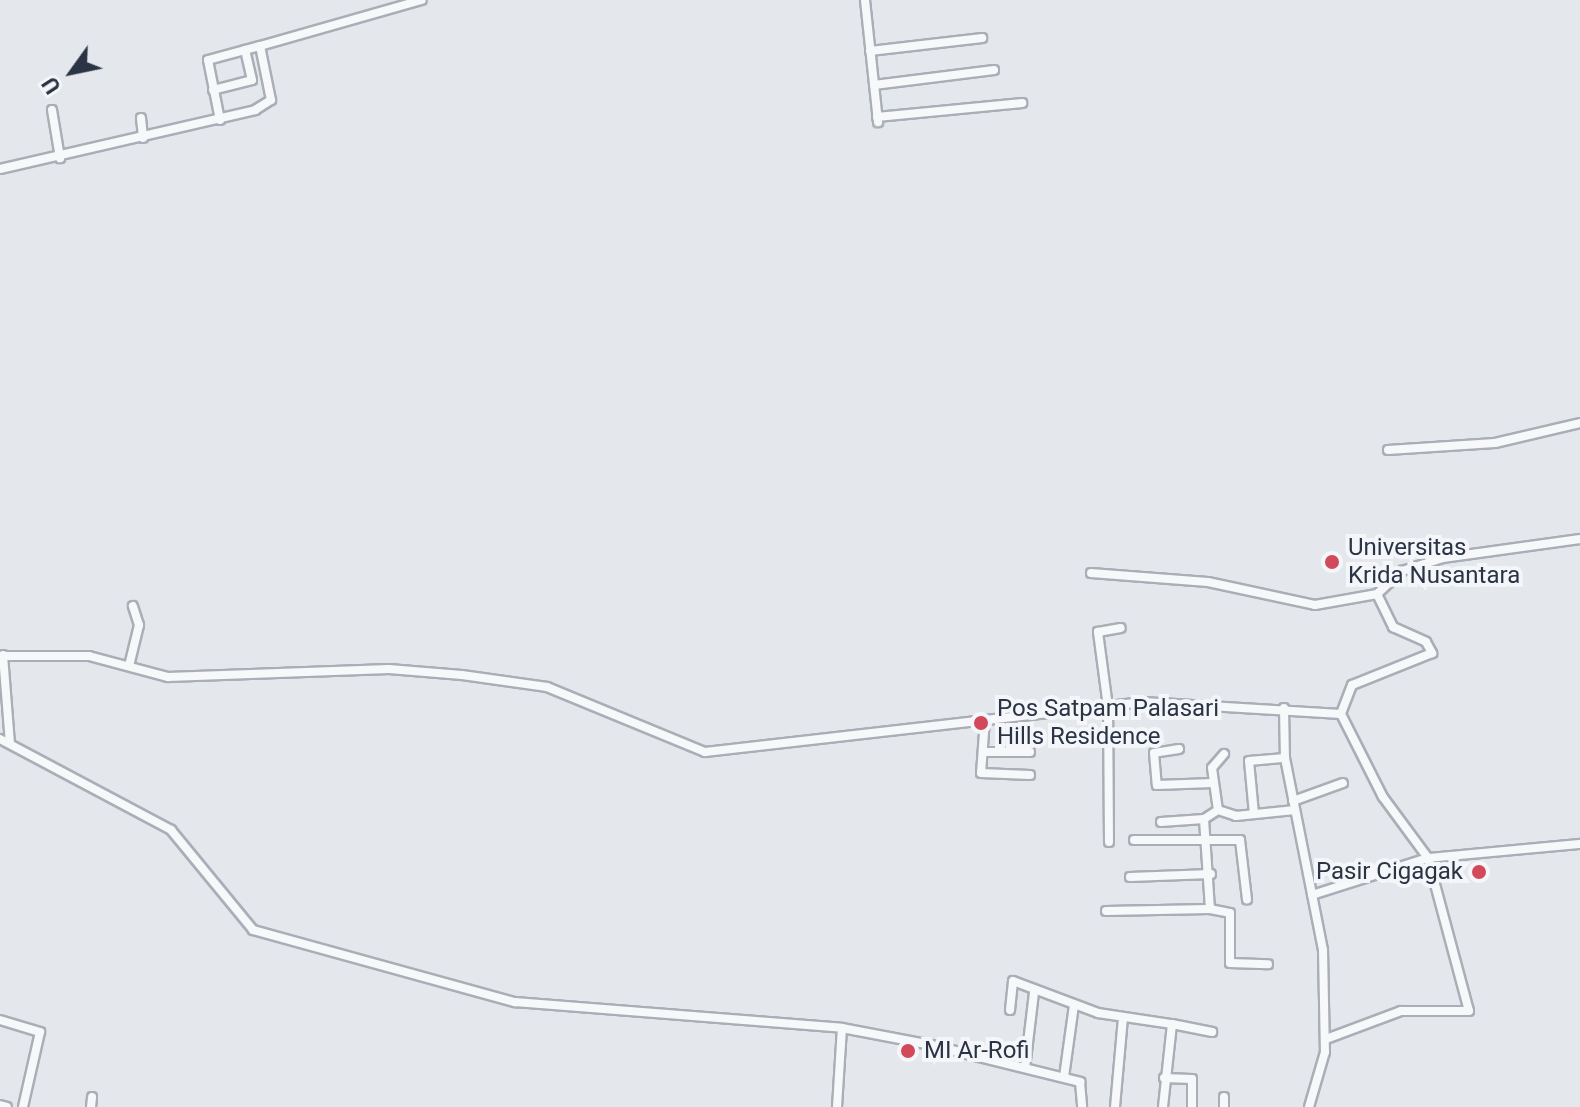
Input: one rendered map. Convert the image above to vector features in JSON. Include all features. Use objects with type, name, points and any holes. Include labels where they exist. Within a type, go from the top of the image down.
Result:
[{"type":"street","points":[[220,120],[208,60],[422,0]]},
{"type":"street","points":[[865,0],[878,120],[1022,103]]},
{"type":"street","points":[[870,51],[982,38]]},
{"type":"street","points":[[0,169],[220,120],[271,100],[260,46]]},
{"type":"street","points":[[213,90],[252,80],[245,50]]},
{"type":"street","points":[[874,85],[994,70]]},
{"type":"street","points":[[52,110],[60,158]]},
{"type":"street","points":[[141,118],[143,138]]},
{"type":"street","points":[[1388,450],[1495,443],[1580,423]]},
{"type":"street","points":[[1091,573],[1208,582],[1324,606],[1377,594],[1402,571],[1443,558],[1580,539]]},
{"type":"street","points":[[1326,1039],[1401,1011],[1468,1013],[1428,858],[1383,797],[1341,714],[1352,685],[1432,653],[1426,642],[1393,627],[1377,594]]},
{"type":"street","points":[[129,666],[139,625],[133,606]]},
{"type":"street","points":[[1109,842],[1108,707],[1098,632],[1121,628]]},
{"type":"street","points":[[10,743],[2,656],[49,652],[129,666],[168,677],[389,669],[547,687],[705,752],[985,719],[1195,701],[1341,714]]},
{"type":"street","points":[[1284,708],[1285,758],[1312,895],[1326,1039],[1322,1066],[1309,1107]]},
{"type":"street","points":[[985,719],[982,775],[1030,775]]},
{"type":"street","points":[[0,739],[171,830],[253,930],[515,1002],[842,1028],[1064,1077],[1083,1084],[1082,1107]]},
{"type":"street","points":[[1179,749],[1154,753],[1157,785],[1213,783]]},
{"type":"street","points":[[983,752],[1030,752]]},
{"type":"street","points":[[1218,810],[1213,783],[1215,758],[1224,754]]},
{"type":"street","points":[[1254,814],[1249,761],[1285,758]]},
{"type":"street","points":[[1161,822],[1204,819],[1218,810],[1254,814],[1294,806],[1343,783]]},
{"type":"street","points":[[1204,819],[1211,874],[1210,909]]},
{"type":"street","points":[[1134,840],[1208,837],[1243,842],[1247,900]]},
{"type":"street","points":[[1312,895],[1428,858],[1580,844]]},
{"type":"street","points":[[1130,877],[1211,874]]},
{"type":"street","points":[[1106,911],[1210,909],[1230,913],[1230,963],[1268,964]]},
{"type":"street","points":[[1010,1010],[1013,981],[1034,992],[1074,1005],[1212,1032]]},
{"type":"street","points":[[1025,1068],[1034,992]]},
{"type":"street","points":[[1064,1077],[1074,1005]]},
{"type":"street","points":[[1115,1107],[1123,1017]]},
{"type":"street","points":[[0,1020],[40,1032],[23,1107]]},
{"type":"street","points":[[1163,1107],[1172,1024]]},
{"type":"street","points":[[837,1107],[842,1028]]},
{"type":"street","points":[[1164,1078],[1192,1079],[1192,1107]]},
{"type":"street","points":[[91,1107],[92,1097]]},
{"type":"street","points":[[1224,1097],[1224,1107]]},
{"type":"street","points":[[0,1105],[7,1107]]},
{"type":"place","name":"Universitas Krida Nusantara","points":[[1332,562]]},
{"type":"place","name":"Pos Satpam Palasari Hills Residence","points":[[981,723]]},
{"type":"place","name":"Pasir Cigagak","points":[[1479,872]]},
{"type":"place","name":"MI Ar-Rofi","points":[[908,1051]]}]
